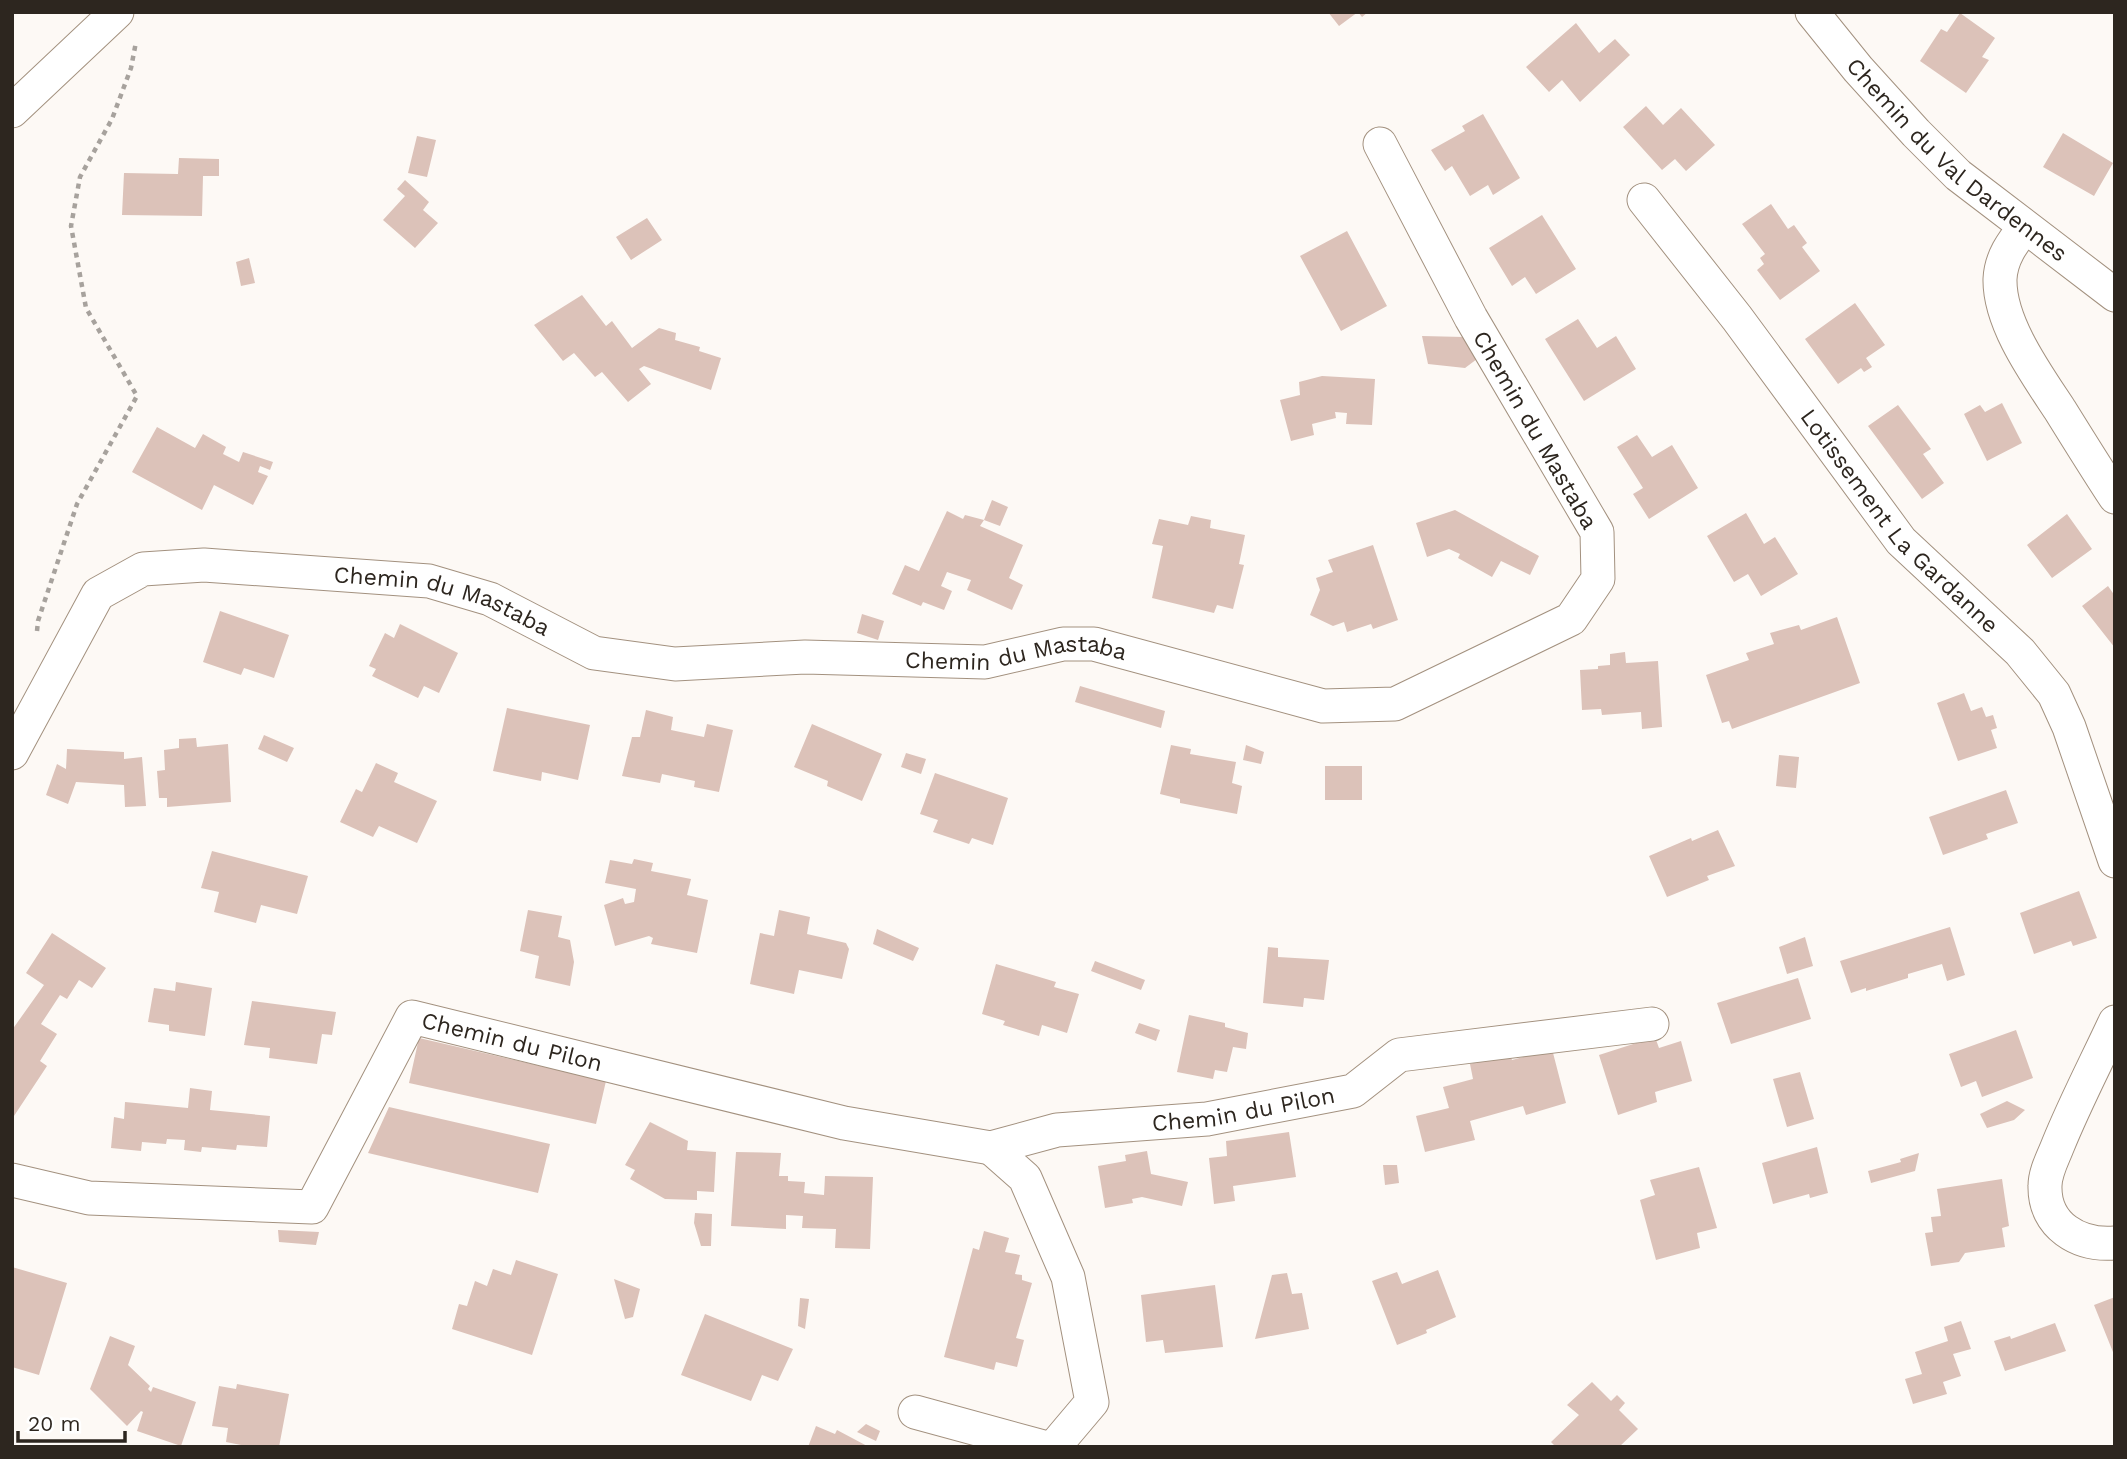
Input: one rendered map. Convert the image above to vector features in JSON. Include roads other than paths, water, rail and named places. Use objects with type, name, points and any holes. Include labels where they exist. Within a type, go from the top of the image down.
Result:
[{"type":"street","name":"Chemin du Val Dardennes","points":[[1812,12],[1916,133],[1958,175],[2115,295]]},
{"type":"street","points":[[12,111],[127,23]]},
{"type":"street","name":"Chemin du Mastaba","points":[[12,753],[98,594],[143,569],[204,565],[429,582],[490,599],[594,653],[674,664],[805,657],[985,662],[1063,644],[1094,644],[1323,706],[1395,704],[1571,619],[1598,579],[1597,532],[1471,318],[1380,144]]},
{"type":"street","name":"Lotissement La Gardanne","points":[[1644,200],[1737,318],[1901,541],[2020,652],[2054,694],[2069,727],[2115,861]]},
{"type":"street","points":[[2025,227],[2007,250],[2000,280],[2010,323],[2035,372],[2115,497]]},
{"type":"street","name":"Chemin du Pilon","points":[[12,1180],[89,1198],[312,1207],[412,1017],[844,1123],[991,1147],[1057,1130],[1207,1119],[1353,1091],[1399,1055],[1652,1024]]},
{"type":"street","points":[[2115,1022],[2070,1114],[2047,1172],[2045,1188],[2049,1206],[2064,1230],[2073,1237],[2098,1244],[2115,1243]]},
{"type":"street","points":[[991,1147],[1025,1178],[1068,1277],[1091,1402],[1054,1447]]},
{"type":"street","points":[[915,1412],[1042,1447]]}]
